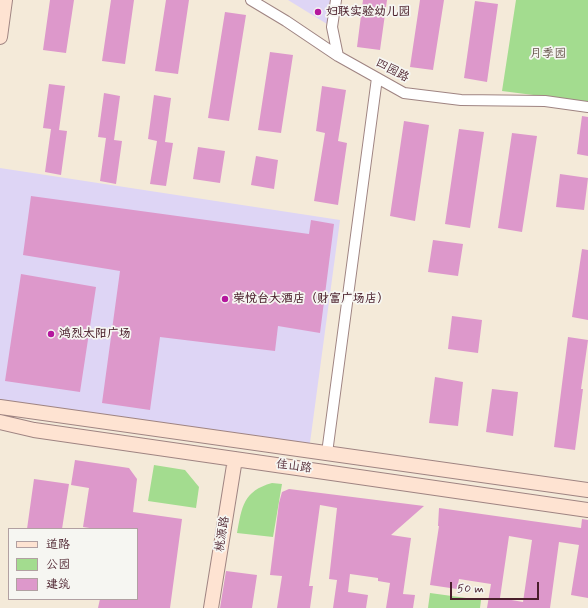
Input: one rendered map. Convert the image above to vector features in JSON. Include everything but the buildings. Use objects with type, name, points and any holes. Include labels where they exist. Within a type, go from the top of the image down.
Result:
[{"type":"street","points":[[0,37],[5,0]]},
{"type":"street","name":"四园路","points":[[251,0],[286,21],[338,56],[404,93],[461,100],[545,101],[588,108]]},
{"type":"street","points":[[336,0],[332,27],[338,56]]},
{"type":"street","points":[[327,453],[377,78]]},
{"type":"street","name":"佳山路","points":[[0,407],[588,490]]},
{"type":"street","name":"佳山路","points":[[0,422],[34,430],[588,510]]},
{"type":"street","name":"桃源路","points":[[211,608],[235,459]]},
{"type":"shaded area","name":"妇联实验幼儿园","points":[[288,0],[330,0],[327,24]]},
{"type":"shaded area","points":[[0,168],[340,220],[309,450],[0,407]]},
{"type":"green space","name":"月季园","points":[[516,0],[588,0],[588,102],[502,91]]},
{"type":"green space","points":[[154,465],[185,470],[199,487],[196,508],[148,501]]},
{"type":"green space","points":[[272,483],[282,484],[273,537],[237,533],[240,515],[250,495],[262,486]]},
{"type":"green space","points":[[430,593],[481,600],[480,608],[428,608]]},
{"type":"place","name":"妇联实验幼儿园","points":[[318,12]]},
{"type":"place","name":"荣悦台大酒店（财富广场店）","points":[[225,299]]},
{"type":"place","name":"鸿烈太阳广场","points":[[51,334]]}]
